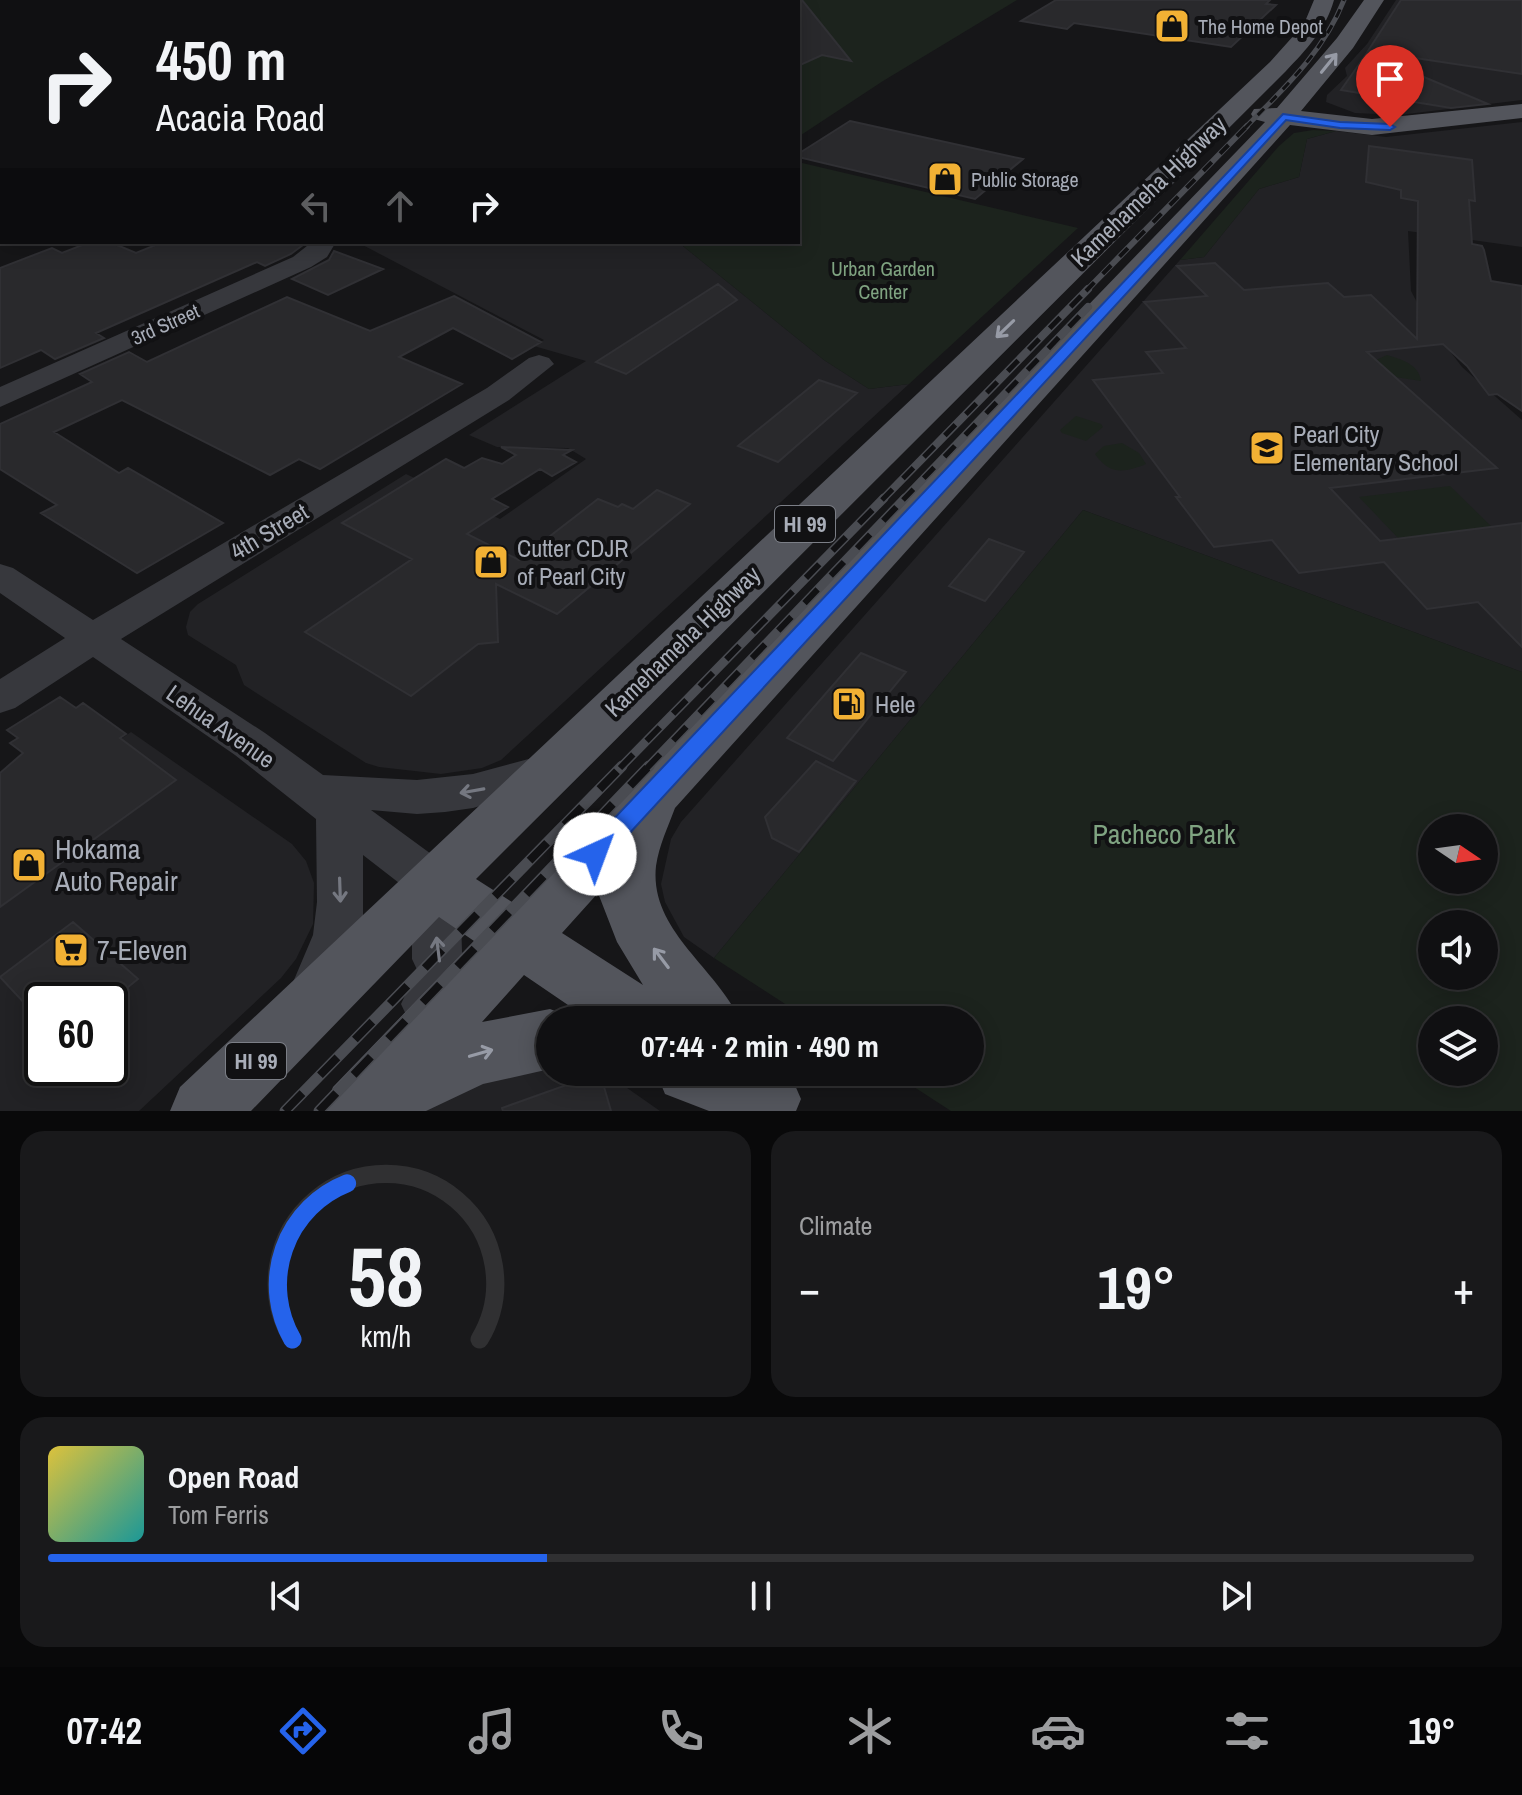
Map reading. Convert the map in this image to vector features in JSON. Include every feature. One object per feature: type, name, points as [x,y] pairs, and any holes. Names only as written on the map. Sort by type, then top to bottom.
[{"type":"main road","name":"Kamehameha Highway","points":[[204,1111],[547,771],[1233,109],[1304,36],[1320,14],[1324,0]]},
{"type":"main road","name":"Kamehameha Highway","points":[[359,1111],[1283,117],[1345,43],[1374,0]]},
{"type":"main road","points":[[1303,95],[1340,116],[1421,124]]},
{"type":"main road","points":[[1233,109],[1372,127],[1522,111]]},
{"type":"main road","points":[[660,784],[638,827],[630,852],[626,890],[631,908],[653,946],[698,1006]]},
{"type":"main road","points":[[436,884],[621,1006]]},
{"type":"main road","points":[[359,1111],[448,1063],[514,1043],[536,1041]]},
{"type":"street","name":"3rd Street","points":[[0,398],[302,262],[318,252],[323,244]]},
{"type":"street","name":"4th Street","points":[[0,698],[498,394],[539,364]]},
{"type":"street","name":"Lehua Avenue","points":[[0,576],[250,744],[436,884]]},
{"type":"street","points":[[308,1011],[338,935],[341,902],[326,802],[385,793],[417,797],[445,795],[473,791],[547,771]]},
{"type":"street","points":[[325,1111],[452,977],[437,959],[436,884]]},
{"type":"shaded area","points":[[1396,0],[1522,0],[1522,100],[1399,115],[1355,113],[1326,102],[1327,95],[1347,76],[1345,68],[1367,44]]},
{"type":"shaded area","points":[[1522,122],[1522,247],[1408,231],[1411,291],[1427,321],[1462,367],[1522,420],[1522,672],[1083,510],[714,958],[684,937],[665,902],[661,884],[671,839],[681,822],[1180,260],[1204,257],[1259,189],[1299,177],[1307,139],[1336,131],[1386,137]]},
{"type":"shaded area","name":"Cutter CDJR of Pearl City","points":[[361,244],[680,244],[824,360],[869,389],[909,384],[501,760],[482,768],[441,774],[366,763],[244,685],[236,665],[188,635],[186,627],[190,612],[198,604],[406,474],[500,519],[586,459],[568,448],[497,447],[469,435],[586,361],[534,346],[544,340]]},
{"type":"shaded area","points":[[131,732],[292,844],[306,861],[314,883],[313,924],[296,959],[281,978],[139,1111],[0,1111],[0,821]]},
{"type":"shaded area","points":[[536,1069],[536,1086],[624,1086],[660,1111],[425,1111],[468,1086]]},
{"type":"green space","points":[[800,0],[1017,0],[800,136]]},
{"type":"green space","points":[[1336,131],[1307,139],[1299,177],[1259,189],[1204,257],[1180,260],[1279,146],[1294,133]]},
{"type":"green space","name":"Urban Garden Center","points":[[800,162],[1078,228],[909,384],[869,389],[824,360],[680,244],[800,244]]},
{"type":"green space","points":[[1387,355],[1414,367],[1421,381],[1395,377],[1376,360]]},
{"type":"green space","points":[[1076,416],[1103,427],[1086,441],[1062,433],[1060,430]]},
{"type":"green space","points":[[1122,443],[1139,453],[1146,464],[1130,469],[1112,469],[1095,454],[1104,446]]},
{"type":"green space","points":[[1450,486],[1492,527],[1398,538],[1359,497]]},
{"type":"green space","name":"Pacheco Park","points":[[1083,510],[1522,672],[1522,1111],[951,1111],[913,1086],[984,1086],[984,1006],[788,1006],[714,958]]},
{"type":"building","points":[[800,0],[851,61],[822,55],[800,65]]},
{"type":"building","name":"The Home Depot","points":[[1056,0],[1270,0],[1266,4],[1276,5],[1231,47],[1074,23],[1067,29],[1021,21]]},
{"type":"building","points":[[1401,0],[1522,0],[1522,74],[1368,51]]},
{"type":"building","points":[[1367,53],[1488,104],[1451,108],[1341,90]]},
{"type":"building","name":"Public Storage","points":[[850,121],[1023,159],[975,199],[800,157],[800,153]]},
{"type":"building","points":[[1369,146],[1472,160],[1475,201],[1469,200],[1472,244],[1482,246],[1491,281],[1522,286],[1522,411],[1497,394],[1489,395],[1467,366],[1443,344],[1367,352],[1497,468],[1330,488],[1380,541],[1522,523],[1522,647],[1478,602],[1427,609],[1384,562],[1299,573],[1272,540],[1214,547],[1093,380],[1163,373],[1146,352],[1186,348],[1144,302],[1207,296],[1177,266],[1215,263],[1244,290],[1328,283],[1344,297],[1371,295],[1417,339],[1418,201],[1401,198],[1401,190],[1366,182]]},
{"type":"building","points":[[85,244],[115,244],[136,253],[158,244],[304,244],[265,266],[257,262],[96,333],[104,338],[55,359],[41,350],[0,368],[0,268],[52,248],[62,253]]},
{"type":"building","points":[[334,251],[383,269],[328,295],[292,279],[329,260]]},
{"type":"building","points":[[718,284],[737,300],[626,374],[596,362]]},
{"type":"building","points":[[454,296],[541,342],[512,359],[453,328],[399,357],[462,384],[320,469],[299,459],[270,475],[122,400],[54,432],[119,473],[128,468],[223,523],[137,573],[41,513],[57,505],[0,469],[0,424],[92,382],[80,374],[129,352],[147,362],[287,297],[370,331]]},
{"type":"building","points":[[819,380],[857,393],[778,462],[738,446]]},
{"type":"building","points":[[501,447],[572,450],[563,455],[576,462],[552,476],[540,469],[492,499],[508,507],[467,534],[519,560],[598,499],[633,509],[657,490],[690,504],[557,614],[496,584],[498,642],[478,644],[411,696],[305,632],[412,559],[342,523],[446,459],[464,468],[482,458],[502,464],[516,455]]},
{"type":"building","points":[[989,539],[1024,552],[985,601],[949,586]]},
{"type":"building","name":"Hele","points":[[861,653],[906,672],[833,761],[787,738]]},
{"type":"building","name":"Hokama Auto Repair","points":[[60,697],[76,708],[83,703],[126,734],[120,738],[176,780],[0,907],[0,773],[23,753],[10,743],[18,738],[7,730]]},
{"type":"building","points":[[816,761],[856,781],[799,852],[772,838],[765,817]]},
{"type":"building","name":"7-Eleven","points":[[73,922],[138,979],[128,987],[128,982],[24,982],[24,1003],[0,977]]},
{"type":"building","points":[[564,1086],[604,1086],[611,1111],[503,1111],[502,1108]]},
{"type":"railway","points":[[1245,128],[1314,53],[1344,0]]},
{"type":"railway","points":[[1086,291],[1247,126]]},
{"type":"railway","points":[[882,500],[1088,289]]},
{"type":"railway","points":[[903,500],[1088,307]]},
{"type":"railway","points":[[620,768],[884,498]]},
{"type":"railway","points":[[647,768],[905,498]]},
{"type":"railway","points":[[285,1111],[622,766]]},
{"type":"railway","points":[[319,1111],[649,766]]},
{"type":"place","name":"The Home Depot","points":[[1172,26]]},
{"type":"place","name":"Public Storage","points":[[945,179]]},
{"type":"place","name":"Pearl City Elementary School","points":[[1267,448]]},
{"type":"place","name":"Cutter CDJR of Pearl City","points":[[491,562]]},
{"type":"place","name":"Hele","points":[[849,704]]},
{"type":"place","name":"Hokama Auto Repair","points":[[29,865]]},
{"type":"place","name":"7-Eleven","points":[[71,950]]},
{"type":"route","points":[[595,854],[1283,117],[1340,125],[1390,127]]}]
